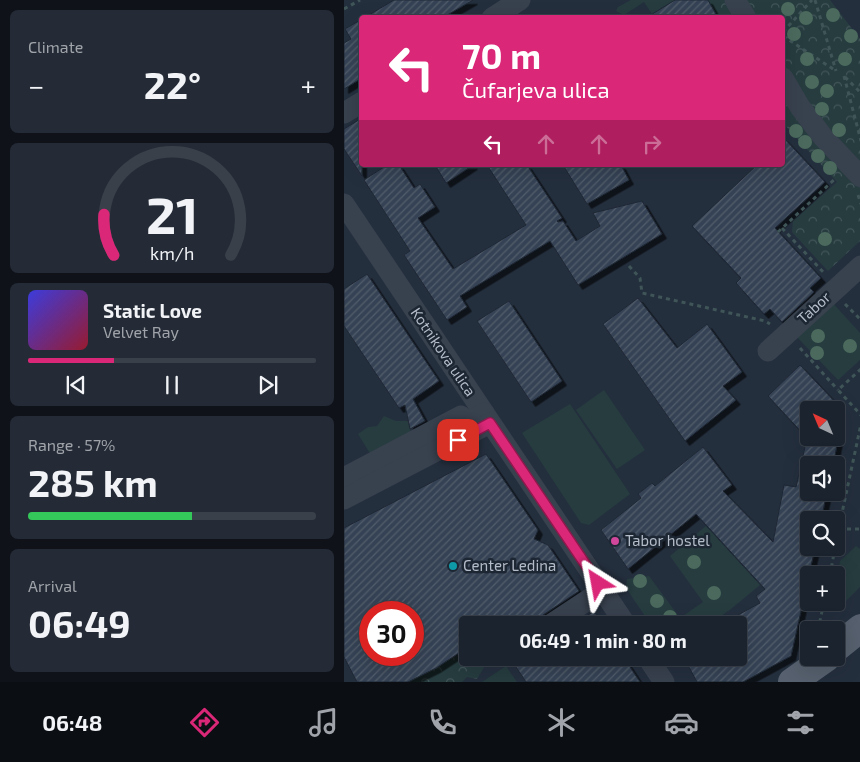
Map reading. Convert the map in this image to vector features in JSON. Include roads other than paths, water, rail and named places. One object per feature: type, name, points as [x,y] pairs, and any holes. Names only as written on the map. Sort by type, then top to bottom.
[{"type":"main road","points":[[845,643],[860,628]]},
{"type":"main road","points":[[792,682],[819,666]]},
{"type":"street","points":[[494,10],[520,0]]},
{"type":"street","points":[[735,0],[744,15]]},
{"type":"street","points":[[785,81],[800,107],[822,137],[855,171]]},
{"type":"street","points":[[344,113],[359,104]]},
{"type":"street","name":"Kotnikova ulica","points":[[344,204],[620,616]]},
{"type":"street","name":"Tabor","points":[[768,351],[860,266]]},
{"type":"street","points":[[344,478],[462,416],[467,424],[487,418]]},
{"type":"street","points":[[344,499],[487,418]]},
{"type":"street","points":[[563,616],[602,590]]},
{"type":"street","points":[[653,666],[664,682]]},
{"type":"place","name":"Tabor hostel","points":[[615,541]]},
{"type":"place","name":"Center Ledina","points":[[453,566]]}]
